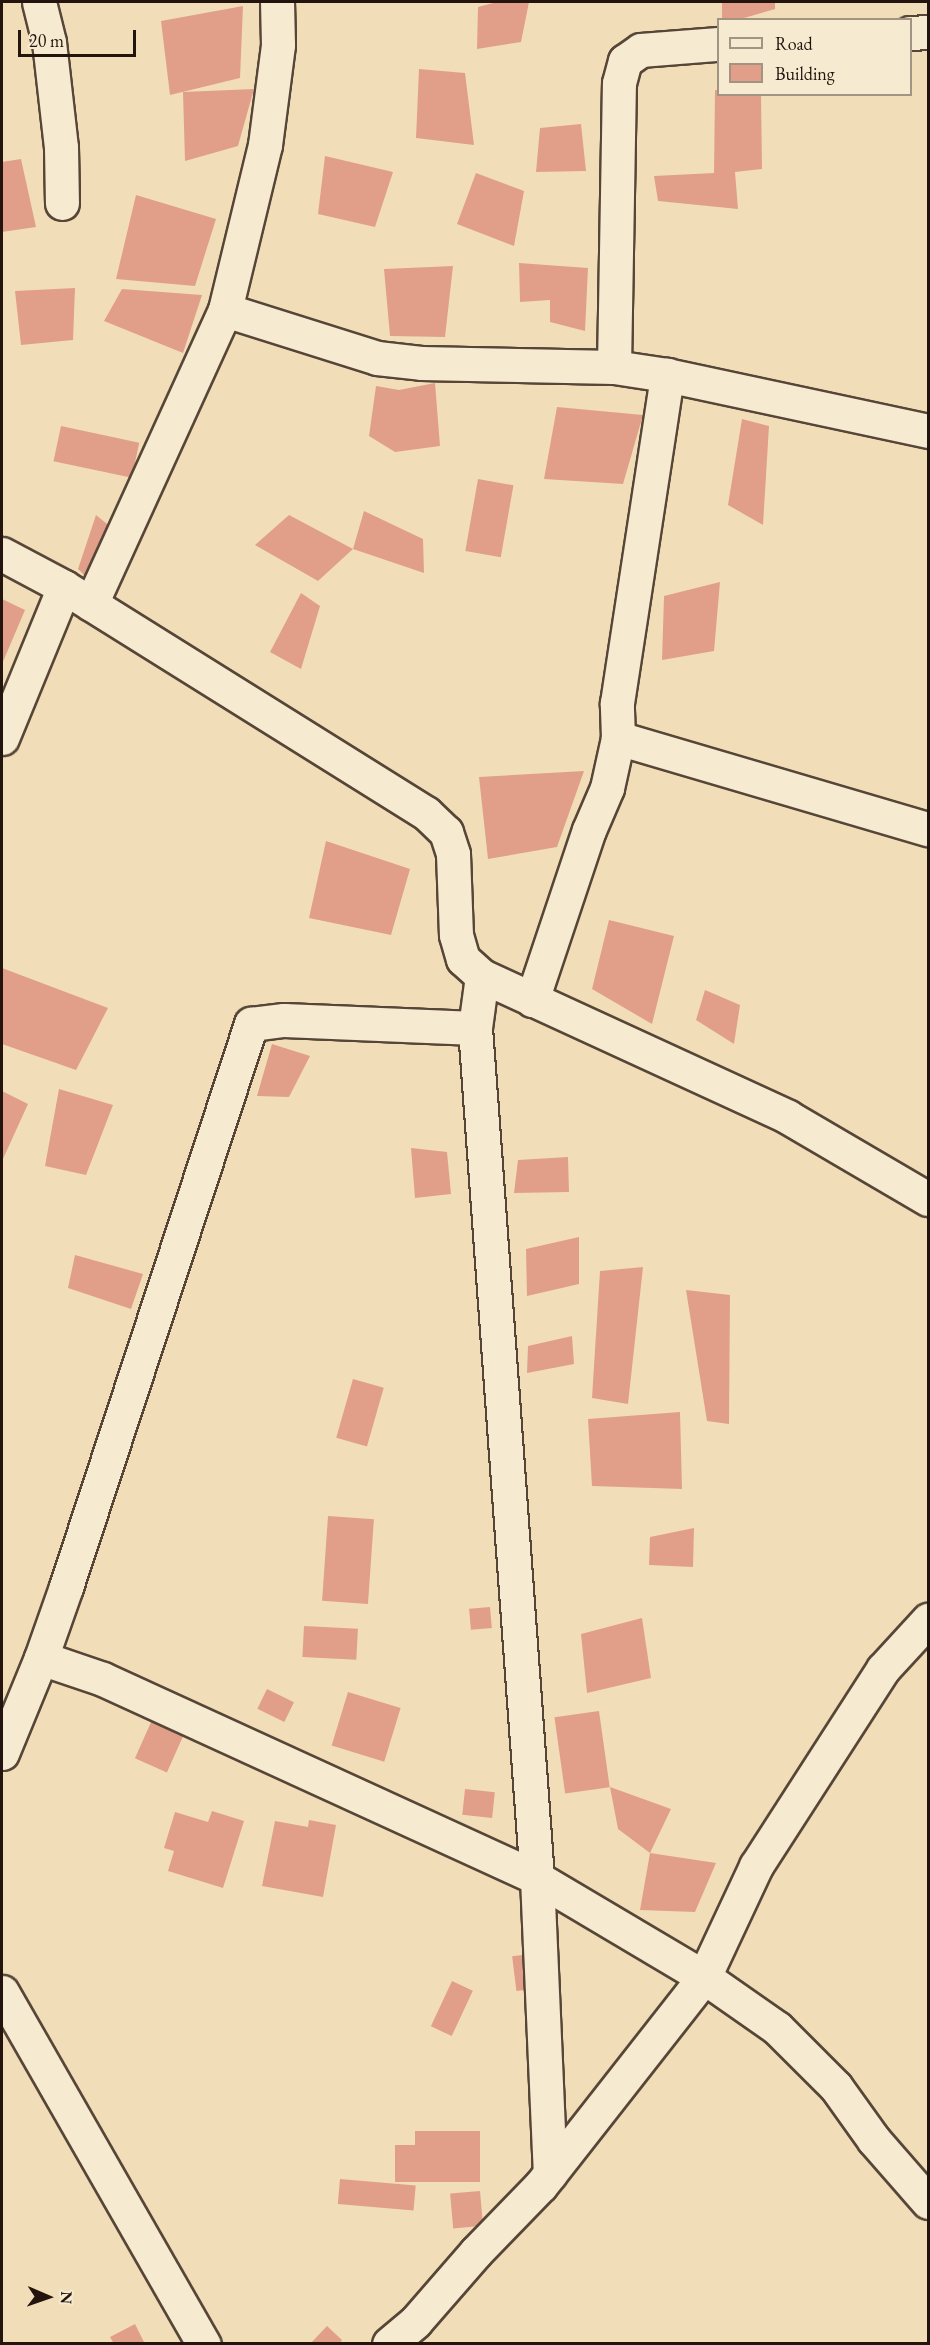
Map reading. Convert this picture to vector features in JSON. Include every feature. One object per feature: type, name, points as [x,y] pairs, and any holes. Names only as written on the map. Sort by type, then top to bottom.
[{"type":"street","points":[[39,2],[49,42],[61,147],[63,203]]},
{"type":"street","points":[[2,738],[225,310],[265,146],[278,45],[277,2]]},
{"type":"street","points":[[912,33],[928,32]]},
{"type":"street","points":[[614,367],[619,83],[626,61],[641,50],[717,44]]},
{"type":"street","points":[[225,310],[377,358],[421,363],[614,367],[667,375],[928,431]]},
{"type":"street","points":[[532,1000],[590,830],[607,788],[618,738],[617,703],[667,375]]},
{"type":"street","points":[[2,554],[78,595],[426,813],[446,832],[453,854],[456,934],[463,959],[482,976],[788,1117],[928,1198]]},
{"type":"street","points":[[618,738],[928,829]]},
{"type":"street","points":[[482,976],[475,1028],[537,1878],[550,2174]]},
{"type":"street","points":[[2,1753],[41,1658],[251,1024],[284,1020],[475,1028]]},
{"type":"street","points":[[389,2343],[416,2321],[550,2174],[704,1977],[756,1866],[883,1669],[928,1620]]},
{"type":"street","points":[[41,1658],[103,1679],[537,1878],[704,1977],[777,2028],[828,2079],[874,2140],[928,2202]]},
{"type":"street","points":[[2,1992],[204,2343]]},
{"type":"building","points":[[497,2],[529,2],[521,42],[477,49],[478,7]]},
{"type":"building","points":[[722,2],[775,2],[775,9],[744,18],[722,18]]},
{"type":"building","points":[[243,6],[240,78],[170,95],[161,21]]},
{"type":"building","points":[[419,69],[465,73],[474,145],[416,138]]},
{"type":"building","points":[[254,89],[238,146],[185,161],[183,92]]},
{"type":"building","points":[[715,90],[717,90],[717,96],[761,96],[762,169],[735,172],[738,209],[658,201],[654,176],[714,173]]},
{"type":"building","points":[[581,124],[586,171],[536,172],[540,128]]},
{"type":"building","points":[[325,156],[393,172],[375,227],[318,214]]},
{"type":"building","points":[[21,159],[36,227],[2,232],[2,162]]},
{"type":"building","points":[[476,173],[524,191],[514,246],[457,224]]},
{"type":"building","points":[[136,195],[216,219],[195,286],[116,279]]},
{"type":"building","points":[[519,263],[588,268],[585,331],[550,322],[550,300],[520,302]]},
{"type":"building","points":[[453,266],[445,337],[390,336],[384,269]]},
{"type":"building","points":[[75,288],[73,340],[21,345],[15,291]]},
{"type":"building","points":[[122,289],[202,295],[183,353],[104,321]]},
{"type":"building","points":[[435,383],[440,446],[395,452],[369,436],[376,386],[399,390]]},
{"type":"building","points":[[557,407],[643,415],[623,484],[544,479]]},
{"type":"building","points":[[742,419],[769,426],[763,525],[728,505]]},
{"type":"building","points":[[61,426],[139,443],[132,478],[54,461]]},
{"type":"building","points":[[478,479],[513,485],[501,557],[465,551]]},
{"type":"building","points":[[364,511],[423,539],[424,573],[353,549]]},
{"type":"building","points":[[96,515],[112,528],[90,581],[78,569]]},
{"type":"building","points":[[289,515],[353,549],[318,581],[255,545]]},
{"type":"building","points":[[720,582],[714,651],[662,660],[664,596]]},
{"type":"building","points":[[301,593],[320,606],[301,669],[270,652]]},
{"type":"building","points":[[2,599],[25,610],[2,664]]},
{"type":"building","points":[[584,771],[557,847],[488,859],[479,777]]},
{"type":"building","points":[[326,841],[410,869],[391,935],[309,918]]},
{"type":"building","points":[[609,920],[674,936],[652,1024],[592,989]]},
{"type":"building","points":[[2,968],[108,1008],[76,1070],[2,1044]]},
{"type":"building","points":[[705,990],[740,1005],[734,1044],[696,1020]]},
{"type":"building","points":[[272,1044],[310,1056],[289,1097],[257,1096]]},
{"type":"building","points":[[59,1089],[113,1105],[86,1175],[45,1166]]},
{"type":"building","points":[[2,1091],[28,1104],[2,1161]]},
{"type":"building","points":[[411,1148],[447,1152],[451,1194],[415,1198]]},
{"type":"building","points":[[568,1157],[569,1192],[514,1193],[518,1160]]},
{"type":"building","points":[[579,1237],[579,1284],[527,1296],[526,1249]]},
{"type":"building","points":[[75,1255],[143,1274],[131,1309],[68,1288]]},
{"type":"building","points":[[643,1267],[628,1404],[592,1398],[600,1271]]},
{"type":"building","points":[[686,1290],[730,1295],[729,1424],[707,1421]]},
{"type":"building","points":[[572,1336],[574,1364],[527,1373],[528,1346]]},
{"type":"building","points":[[353,1379],[384,1388],[367,1446],[336,1438]]},
{"type":"building","points":[[680,1412],[682,1489],[592,1486],[588,1419]]},
{"type":"building","points":[[328,1516],[374,1519],[368,1604],[322,1601]]},
{"type":"building","points":[[694,1528],[693,1567],[649,1565],[650,1537]]},
{"type":"building","points":[[490,1607],[492,1628],[471,1630],[469,1609]]},
{"type":"building","points":[[642,1618],[651,1678],[587,1693],[581,1634]]},
{"type":"building","points":[[304,1626],[358,1629],[356,1660],[302,1657]]},
{"type":"building","points":[[267,1689],[294,1702],[284,1722],[257,1709]]},
{"type":"building","points":[[348,1692],[401,1708],[384,1762],[332,1746]]},
{"type":"building","points":[[599,1711],[610,1787],[565,1794],[554,1717]]},
{"type":"building","points":[[152,1720],[184,1734],[167,1773],[135,1758]]},
{"type":"building","points":[[610,1787],[671,1809],[650,1853],[618,1829]]},
{"type":"building","points":[[465,1789],[495,1792],[492,1818],[462,1815]]},
{"type":"building","points":[[212,1811],[244,1821],[223,1888],[168,1871],[174,1851],[164,1848],[175,1812],[208,1822]]},
{"type":"building","points":[[309,1820],[336,1825],[323,1897],[262,1886],[275,1821],[308,1827]]},
{"type":"building","points":[[650,1853],[716,1863],[695,1912],[640,1910]]},
{"type":"building","points":[[531,1954],[535,1989],[516,1991],[512,1956]]},
{"type":"building","points":[[452,1981],[473,1991],[452,2036],[431,2026]]},
{"type":"building","points":[[415,2131],[480,2131],[480,2182],[395,2182],[395,2145],[415,2145]]},
{"type":"building","points":[[340,2179],[416,2186],[414,2211],[338,2204]]},
{"type":"building","points":[[480,2191],[483,2226],[453,2228],[450,2194]]},
{"type":"building","points":[[135,2324],[145,2344],[114,2344],[110,2337]]},
{"type":"building","points":[[327,2326],[342,2340],[339,2344],[310,2344]]}]
